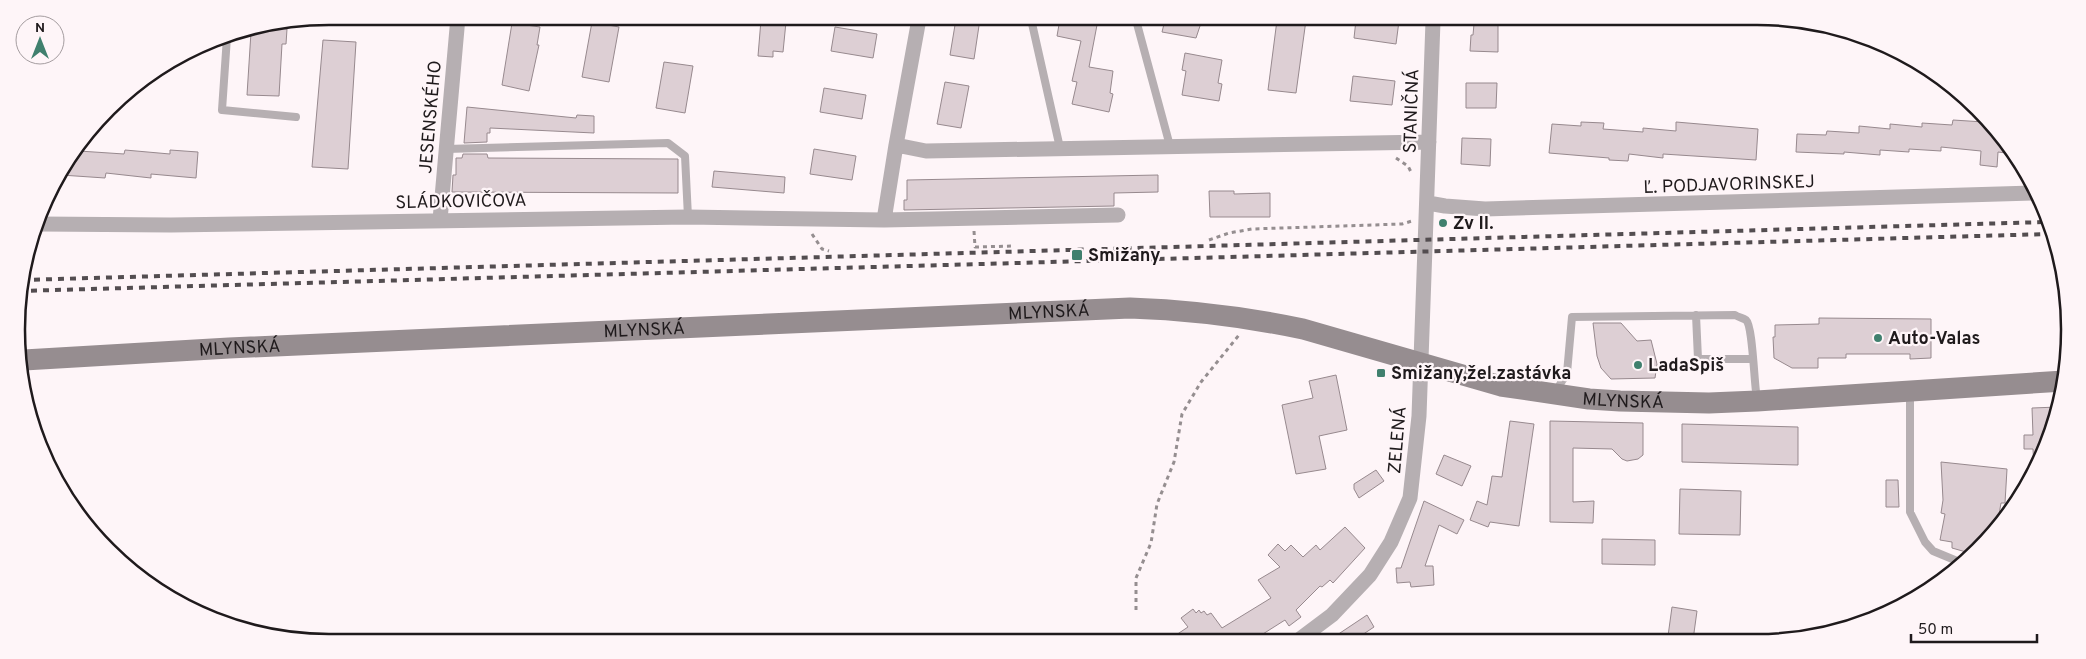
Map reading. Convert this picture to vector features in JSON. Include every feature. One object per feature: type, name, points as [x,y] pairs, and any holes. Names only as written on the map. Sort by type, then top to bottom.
[{"type":"street","name":"JESENSKÉHO","points":[[440,220],[457,25]]},
{"type":"street","points":[[884,220],[918,25]]},
{"type":"street","name":"STANIČNÁ","points":[[1427,210],[1433,25]]},
{"type":"street","points":[[896,145],[926,151],[1429,142]]},
{"type":"street","name":"Ľ. PODJAVORINSKEJ","points":[[1427,210],[1445,206],[1494,208],[2029,193]]},
{"type":"street","name":"ZELENÁ","points":[[1307,634],[1332,615],[1358,589],[1380,561],[1400,523],[1410,498],[1418,416],[1427,210]]},
{"type":"street","name":"SLÁDKOVIČOVA","points":[[44,224],[171,225],[688,217],[884,220],[1118,215]]},
{"type":"street","name":"MLYNSKÁ","points":[[27,360],[239,347],[1100,308],[1178,310],[1243,318],[1303,329],[1501,386],[1620,402],[1757,401],[2056,382]]},
{"type":"lane","points":[[1032,25],[1060,148]]},
{"type":"lane","points":[[1137,25],[1170,146]]},
{"type":"lane","points":[[227,43],[222,110],[296,117]]},
{"type":"lane","points":[[446,149],[668,144],[685,156],[688,217]]},
{"type":"lane","points":[[1696,315],[1698,359],[1752,359]]},
{"type":"lane","points":[[1554,394],[1567,374],[1572,317],[1735,315],[1746,320],[1751,329],[1757,401]]},
{"type":"lane","points":[[1910,391],[1910,512],[1925,542],[1954,560]]},
{"type":"path","points":[[1370,142],[1408,166],[1412,173]]},
{"type":"path","points":[[1209,240],[1252,228],[1402,224],[1427,210]]},
{"type":"path","points":[[802,219],[822,249],[828,251]]},
{"type":"path","points":[[975,247],[1014,246]]},
{"type":"path","points":[[1136,610],[1136,578],[1151,543],[1157,504],[1174,462],[1182,414],[1201,382],[1239,335],[1243,318]]},
{"type":"building","points":[[512,25],[540,27],[537,45],[539,45],[529,91],[502,85]]},
{"type":"building","points":[[591,25],[619,27],[609,82],[582,77]]},
{"type":"building","points":[[761,25],[786,25],[783,52],[773,51],[773,57],[758,56]]},
{"type":"building","points":[[955,25],[979,25],[974,59],[950,55]]},
{"type":"building","points":[[1059,25],[1097,25],[1089,67],[1113,71],[1110,93],[1113,94],[1109,112],[1072,104],[1077,82],[1072,81],[1081,41],[1057,36]]},
{"type":"building","points":[[1164,25],[1200,25],[1196,38],[1162,32]]},
{"type":"building","points":[[1276,25],[1305,25],[1296,93],[1268,90]]},
{"type":"building","points":[[1355,25],[1398,25],[1396,44],[1354,38]]},
{"type":"building","points":[[1474,25],[1498,25],[1498,52],[1470,51],[1471,35],[1473,35]]},
{"type":"building","points":[[835,27],[877,34],[873,58],[831,51]]},
{"type":"building","points":[[287,29],[286,44],[282,44],[279,96],[247,95],[251,35]]},
{"type":"building","points":[[323,40],[356,42],[348,169],[312,167]]},
{"type":"building","points":[[1185,53],[1222,60],[1218,83],[1222,84],[1219,101],[1182,95],[1186,71],[1182,70]]},
{"type":"building","points":[[664,62],[693,66],[685,113],[656,108]]},
{"type":"building","points":[[1353,76],[1395,81],[1392,105],[1350,101]]},
{"type":"building","points":[[945,82],[969,86],[961,128],[937,124]]},
{"type":"building","points":[[1466,83],[1497,83],[1496,108],[1466,108]]},
{"type":"building","points":[[824,88],[866,95],[862,119],[820,112]]},
{"type":"building","points":[[467,107],[576,118],[577,115],[594,116],[594,133],[490,128],[490,133],[487,133],[487,142],[464,143]]},
{"type":"building","points":[[1953,120],[1979,122],[2005,153],[1998,152],[1997,167],[1980,165],[1981,151],[1941,147],[1941,151],[1909,149],[1909,152],[1880,150],[1880,155],[1844,152],[1844,154],[1796,152],[1797,134],[1826,135],[1827,131],[1859,133],[1859,126],[1890,129],[1890,124],[1922,127],[1922,123],[1952,125]]},
{"type":"building","points":[[1581,122],[1604,123],[1603,129],[1643,132],[1643,128],[1676,131],[1676,122],[1758,129],[1756,160],[1663,154],[1663,158],[1629,154],[1628,161],[1549,153],[1552,124],[1581,126]]},
{"type":"building","points":[[1462,138],[1491,139],[1490,166],[1461,164]]},
{"type":"building","points":[[814,149],[856,156],[852,180],[810,174]]},
{"type":"building","points":[[125,150],[170,154],[170,150],[198,152],[196,178],[151,174],[151,178],[106,173],[105,178],[67,175],[83,151],[124,154]]},
{"type":"building","points":[[463,154],[487,154],[488,158],[678,159],[678,193],[452,192],[453,175],[456,175],[456,158],[462,158]]},
{"type":"building","points":[[714,171],[785,177],[784,193],[712,187]]},
{"type":"building","points":[[1158,175],[1158,192],[1114,193],[1114,206],[904,210],[904,200],[907,200],[907,180]]},
{"type":"building","points":[[1209,191],[1234,191],[1234,194],[1270,193],[1270,217],[1210,217]]},
{"type":"building","points":[[1819,318],[1931,319],[1931,358],[1910,359],[1910,354],[1846,354],[1846,358],[1818,358],[1818,368],[1792,368],[1774,358],[1773,337],[1775,337],[1775,325],[1819,324]]},
{"type":"building","points":[[1593,323],[1621,323],[1637,341],[1651,340],[1657,364],[1655,378],[1611,379],[1601,368],[1597,356]]},
{"type":"building","points":[[1336,375],[1347,430],[1319,436],[1326,469],[1296,474],[1282,405],[1313,398],[1309,381]]},
{"type":"building","points":[[2051,407],[2033,456],[2033,449],[2024,449],[2024,435],[2033,435],[2032,408]]},
{"type":"building","points":[[1510,421],[1534,424],[1519,526],[1490,522],[1488,527],[1470,520],[1477,501],[1487,505],[1492,476],[1502,477]]},
{"type":"building","points":[[1550,421],[1643,423],[1643,455],[1638,459],[1627,461],[1622,459],[1612,449],[1573,448],[1573,502],[1594,501],[1593,523],[1550,522]]},
{"type":"building","points":[[1682,424],[1798,427],[1798,465],[1682,462]]},
{"type":"building","points":[[1444,455],[1471,466],[1462,486],[1436,474]]},
{"type":"building","points":[[1941,462],[2007,469],[2005,503],[2001,503],[1998,515],[1964,552],[1952,548],[1952,542],[1940,540],[1945,514],[1941,513],[1943,500]]},
{"type":"building","points":[[1376,470],[1384,481],[1359,498],[1354,489],[1354,484]]},
{"type":"building","points":[[1886,480],[1898,480],[1899,507],[1886,507]]},
{"type":"building","points":[[1680,489],[1741,491],[1740,535],[1679,534]]},
{"type":"building","points":[[1424,501],[1464,520],[1457,534],[1439,525],[1425,566],[1433,566],[1434,585],[1411,587],[1410,582],[1397,583],[1396,568],[1401,568]]},
{"type":"building","points":[[1345,527],[1365,548],[1333,583],[1330,580],[1322,587],[1320,586],[1296,610],[1301,617],[1289,626],[1285,620],[1263,634],[1178,634],[1188,627],[1181,618],[1193,609],[1196,613],[1199,610],[1201,613],[1204,611],[1207,615],[1211,613],[1222,628],[1271,598],[1258,580],[1280,567],[1268,555],[1278,544],[1285,551],[1291,545],[1303,557],[1316,545],[1320,550]]},
{"type":"building","points":[[1602,539],[1655,540],[1655,565],[1602,564]]},
{"type":"building","points":[[1672,607],[1697,611],[1694,634],[1668,634]]},
{"type":"building","points":[[1367,615],[1374,627],[1364,634],[1338,634]]},
{"type":"railway","points":[[30,280],[2041,222]]},
{"type":"railway","points":[[28,291],[2046,234]]},
{"type":"place","name":"Zv II.","points":[[1443,223]]},
{"type":"place","name":"Smižany","points":[[1077,255]]},
{"type":"place","name":"Auto-Valas","points":[[1878,338]]},
{"type":"place","name":"LadaSpiš","points":[[1638,365]]},
{"type":"place","name":"Smižany,žel.zastávka","points":[[1381,373]]}]
